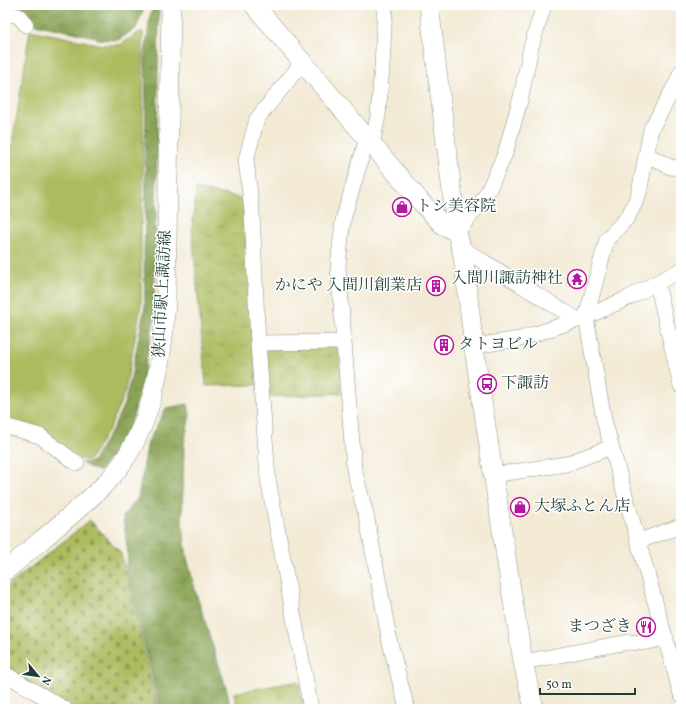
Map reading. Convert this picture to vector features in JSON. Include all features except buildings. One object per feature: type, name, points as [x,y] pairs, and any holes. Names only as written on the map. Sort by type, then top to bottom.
[{"type":"street","name":"狭山市駅上諏訪線","points":[[5,571],[95,494],[110,479],[123,463],[133,446],[151,402],[164,334],[166,299],[171,5]]},
{"type":"street","points":[[254,5],[433,216],[459,239],[582,319]]},
{"type":"street","points":[[385,5],[380,104],[378,116],[343,220],[338,266],[354,468],[367,519],[390,643],[406,709]]},
{"type":"street","points":[[430,5],[459,239],[493,475],[523,662],[534,709]]},
{"type":"street","points":[[459,239],[489,188],[505,154],[521,96],[531,47],[544,5]]},
{"type":"street","points":[[5,13],[19,16],[26,25]]},
{"type":"street","points":[[302,63],[257,119],[246,160],[252,212],[258,343],[268,479],[311,709]]},
{"type":"street","points":[[681,72],[651,129],[639,193],[627,218],[607,239],[582,319],[611,447],[639,540],[681,694]]},
{"type":"street","points":[[646,154],[670,168],[681,168]]},
{"type":"street","points":[[474,346],[520,339],[582,319],[681,270]]},
{"type":"street","points":[[657,283],[681,386]]},
{"type":"street","points":[[258,343],[344,342]]},
{"type":"street","points":[[5,426],[40,436],[77,463]]},
{"type":"street","points":[[493,475],[566,464],[611,447]]},
{"type":"street","points":[[639,540],[681,526]]},
{"type":"street","points":[[523,662],[628,642],[642,643],[666,638]]},
{"type":"street","points":[[5,674],[65,709]]},
{"type":"green space","points":[[5,5],[145,5],[136,28],[118,40],[97,39],[96,37],[34,24],[5,8]]},
{"type":"green space","points":[[154,5],[159,5],[154,320],[140,391],[133,417],[126,433],[113,454],[99,472],[95,468],[94,470],[81,463],[91,462],[94,459],[113,428],[124,404],[131,378],[145,306],[145,55],[150,16]]},
{"type":"green space","points":[[30,30],[102,45],[120,45],[140,32],[143,32],[141,306],[125,391],[110,427],[89,460],[81,460],[5,421],[5,191]]},
{"type":"green space","points":[[196,189],[246,199],[257,385],[206,386],[192,230]]},
{"type":"green space","points":[[334,346],[339,350],[341,393],[268,397],[264,353],[268,349]]},
{"type":"green space","points":[[188,404],[190,415],[184,444],[182,522],[187,558],[196,593],[228,694],[230,709],[160,709],[126,567],[128,554],[123,516],[138,498],[148,442],[166,408]]},
{"type":"green space","points":[[90,520],[121,553],[158,709],[68,709],[5,671],[5,588]]},
{"type":"green space","points":[[681,641],[681,667],[675,643]]},
{"type":"green space","points":[[298,681],[304,709],[237,709],[234,693]]},
{"type":"place","name":"トシ美容院","points":[[402,207]]},
{"type":"place","name":"入間川諏訪神社","points":[[577,279]]},
{"type":"place","name":"かにや 入間川創業店","points":[[436,286]]},
{"type":"place","name":"タトヨビル","points":[[444,345]]},
{"type":"place","name":"下諏訪","points":[[487,384]]},
{"type":"place","name":"大塚ふとん店","points":[[520,507]]},
{"type":"place","name":"まつざき","points":[[646,627]]}]
